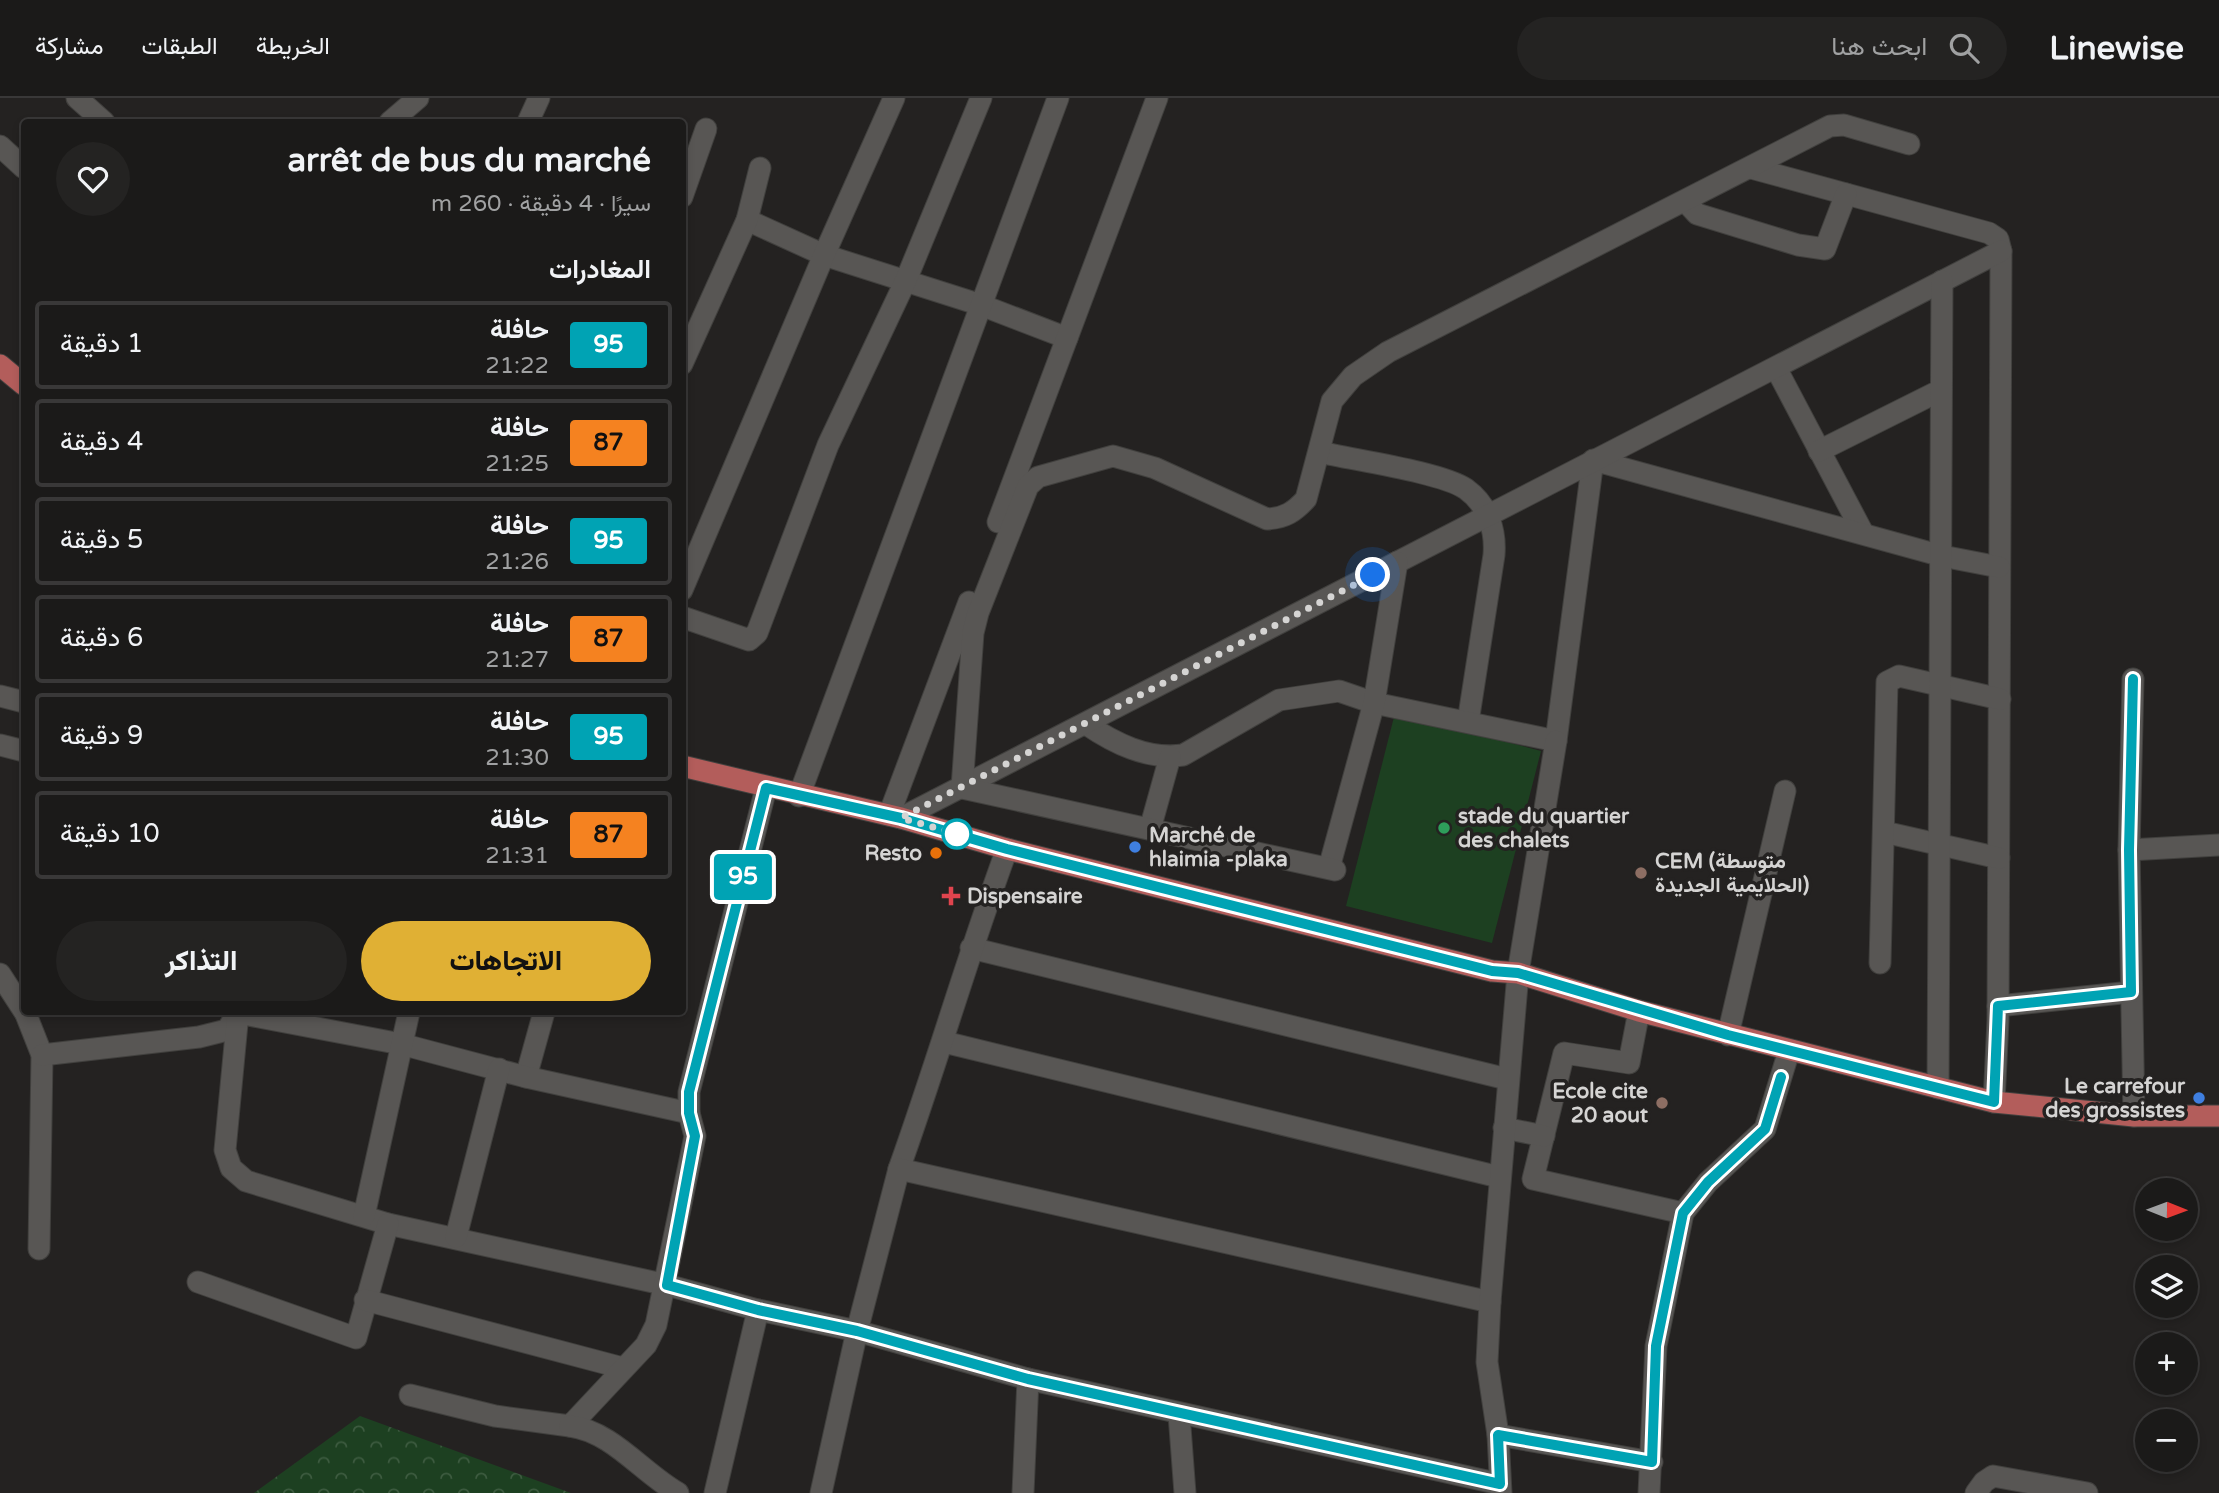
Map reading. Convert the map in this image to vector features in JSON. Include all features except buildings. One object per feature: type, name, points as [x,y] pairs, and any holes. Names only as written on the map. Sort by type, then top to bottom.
[{"type":"main road","points":[[0,365],[21,382]]},
{"type":"main road","points":[[686,767],[895,817],[1007,849],[1492,971],[1518,973],[1639,1011],[1994,1102],[2134,1116],[2219,1116]]},
{"type":"street","points":[[77,98],[101,119]]},
{"type":"street","points":[[394,119],[418,98]]},
{"type":"street","points":[[529,119],[539,98]]},
{"type":"street","points":[[688,566],[894,98]]},
{"type":"street","points":[[686,618],[749,640],[757,633],[828,445],[906,280],[981,98]]},
{"type":"street","points":[[799,796],[1058,98]]},
{"type":"street","points":[[895,817],[1155,98]]},
{"type":"street","points":[[962,788],[973,633],[978,612],[1028,486],[1038,477],[1113,456],[1155,468],[1266,519],[1280,518],[1294,511],[1306,499],[1332,401],[1353,376],[1379,358],[1489,299],[1830,126],[1844,125],[1909,144]]},
{"type":"street","points":[[686,186],[706,129]]},
{"type":"street","points":[[0,146],[21,165]]},
{"type":"street","points":[[1751,167],[1989,233],[1998,239],[2001,251],[2000,699],[1998,1006],[1994,1102]]},
{"type":"street","points":[[686,355],[747,219],[760,168]]},
{"type":"street","points":[[1685,201],[1697,214],[1798,245],[1825,249],[1846,194]]},
{"type":"street","points":[[747,219],[824,255],[981,305],[1067,338]]},
{"type":"street","points":[[895,817],[962,788],[2001,251]]},
{"type":"street","points":[[1938,1088],[1942,281]]},
{"type":"street","points":[[1776,368],[1863,533]]},
{"type":"street","points":[[1819,451],[1941,390]]},
{"type":"street","points":[[1320,452],[1443,480],[1466,490],[1488,514],[1495,537],[1494,555],[1468,722]]},
{"type":"street","points":[[1593,460],[1942,556],[1999,567]]},
{"type":"street","points":[[238,1015],[225,1150],[231,1167],[246,1181],[388,1224],[667,1285],[758,1310],[857,1331],[1028,1379],[1500,1488],[1498,1435],[1487,1362],[1507,1079],[1518,973],[1556,741],[1593,460]]},
{"type":"street","points":[[962,788],[1332,869],[1374,703],[1397,562]]},
{"type":"street","points":[[1880,964],[1887,682],[1899,676],[2000,699]]},
{"type":"street","points":[[2133,679],[2129,850],[2134,1116]]},
{"type":"street","points":[[1086,724],[1130,749],[1170,757],[1183,755],[1279,700],[1339,691],[1374,703],[1556,741]]},
{"type":"street","points":[[0,696],[21,701]]},
{"type":"street","points":[[0,745],[21,750]]},
{"type":"street","points":[[1150,830],[1170,757]]},
{"type":"street","points":[[570,1426],[651,1335],[667,1285],[695,1136],[689,1113],[689,1092],[766,788]]},
{"type":"street","points":[[1728,1035],[1785,791]]},
{"type":"street","points":[[1884,832],[1999,858]]},
{"type":"street","points":[[2129,850],[2219,845]]},
{"type":"street","points":[[821,1493],[857,1331],[900,1169],[944,1042],[971,948],[1007,849]]},
{"type":"street","points":[[971,948],[1507,1079]]},
{"type":"street","points":[[0,974],[21,1005]]},
{"type":"street","points":[[1998,1006],[2131,992]]},
{"type":"street","points":[[1639,1011],[1629,1063],[1564,1053],[1533,1180],[1683,1213]]},
{"type":"street","points":[[27,1015],[42,1055],[39,1249]]},
{"type":"street","points":[[42,1055],[199,1037],[227,1030],[236,1015]]},
{"type":"street","points":[[253,1015],[401,1044],[526,1077],[689,1113]]},
{"type":"street","points":[[364,1216],[408,1015]]},
{"type":"street","points":[[526,1077],[543,1015]]},
{"type":"street","points":[[944,1042],[1499,1177]]},
{"type":"street","points":[[1648,1493],[1652,1462],[1656,1346],[1683,1213],[1708,1182],[1765,1129],[1789,1051]]},
{"type":"street","points":[[456,1237],[499,1069]]},
{"type":"street","points":[[1504,1128],[1544,1136]]},
{"type":"street","points":[[900,1169],[1490,1302]]},
{"type":"street","points":[[198,1282],[356,1338],[388,1224]]},
{"type":"street","points":[[365,1300],[623,1368]]},
{"type":"street","points":[[715,1493],[758,1310]]},
{"type":"street","points":[[1023,1493],[1028,1379]]},
{"type":"street","points":[[410,1395],[495,1416],[570,1426],[599,1433],[656,1481],[678,1493]]},
{"type":"street","points":[[1179,1414],[1185,1493]]},
{"type":"street","points":[[1498,1435],[1652,1462]]},
{"type":"street","points":[[1976,1493],[1984,1482],[1993,1476],[2087,1493]]},
{"type":"green space","name":"stade du quartier des chalets","points":[[1395,713],[1541,751],[1492,943],[1346,906]]},
{"type":"green space","points":[[360,1416],[571,1493],[254,1493]]},
{"type":"bus line","name":"95","points":[[1781,1077],[1765,1129],[1708,1182],[1683,1213],[1670,1264],[1656,1346],[1652,1462],[1498,1435],[1500,1484],[1028,1379],[857,1331],[758,1310],[667,1285],[695,1136],[689,1113],[689,1092],[766,788],[901,818],[1007,849],[1492,971],[1518,973],[1639,1011],[1994,1102],[1998,1006],[2131,992],[2129,850],[2133,679]]},
{"type":"place","name":"stade du quartier des chalets","points":[[1444,828]]},
{"type":"place","name":"Marché de hlaimia -plaka","points":[[1135,847]]},
{"type":"place","name":"Resto","points":[[936,853]]},
{"type":"place","name":"CEM (متوسطة الحلايمية الجديدة)","points":[[1641,873]]},
{"type":"place","name":"Dispensaire","points":[[951,896]]},
{"type":"place","name":"Le carrefour des grossistes","points":[[2199,1098]]},
{"type":"place","name":"Ecole cite 20 aout","points":[[1662,1103]]},
{"type":"route","points":[[957,834],[901,818],[914,814],[1373,575]]}]
